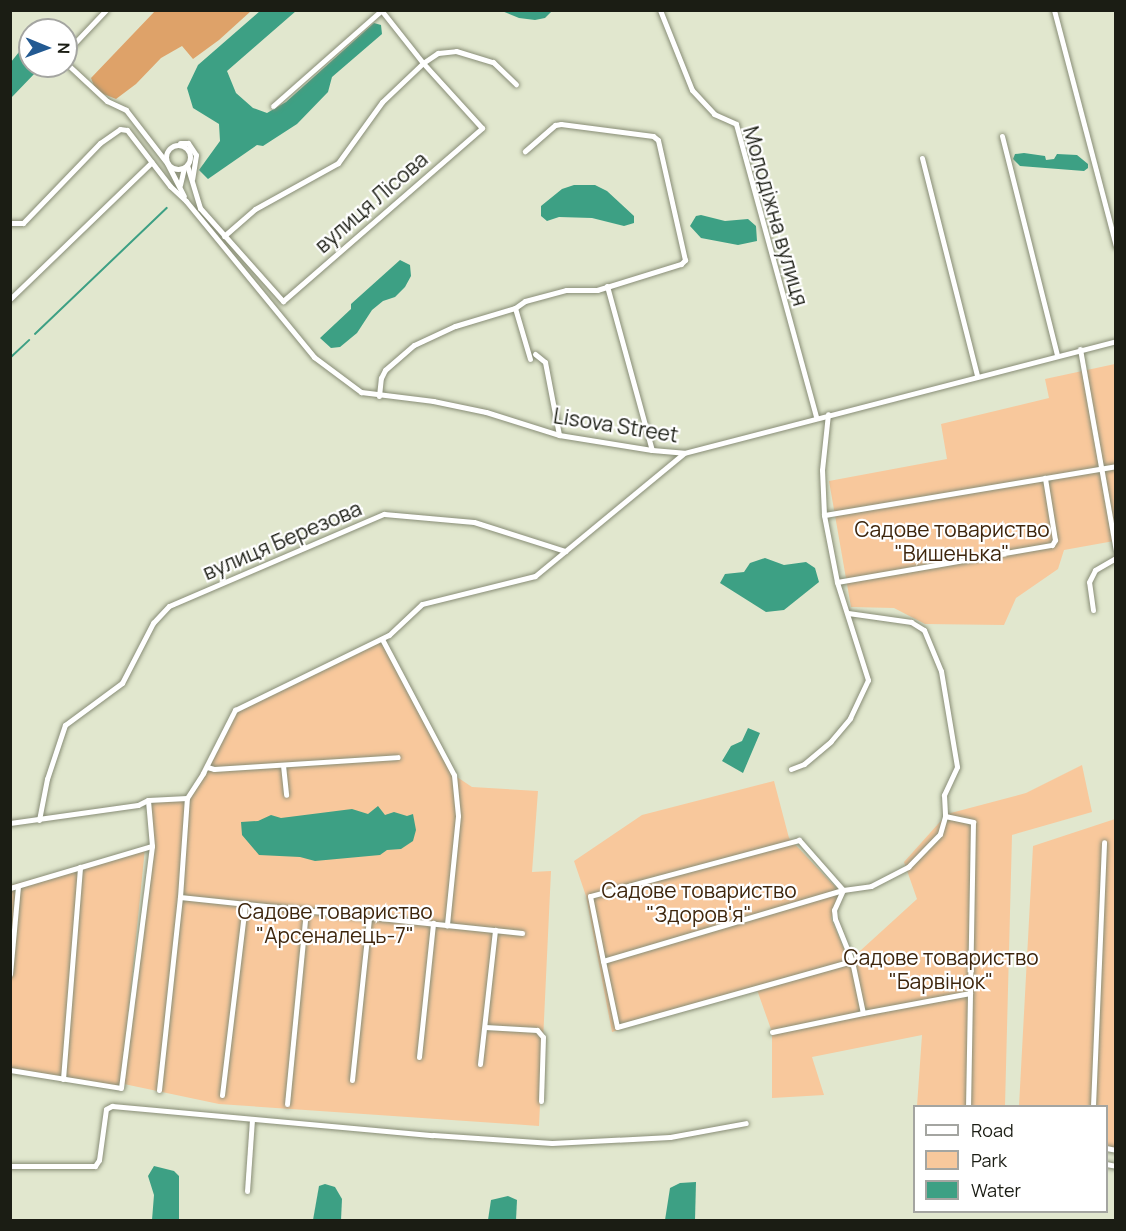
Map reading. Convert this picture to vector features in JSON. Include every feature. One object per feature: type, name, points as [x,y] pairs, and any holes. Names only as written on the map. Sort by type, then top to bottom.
[{"type":"street","points":[[78,40],[106,10]]},
{"type":"street","name":"Молодіжна вулиця","points":[[660,10],[692,90],[714,114],[736,124],[816,417]]},
{"type":"street","points":[[1054,10],[1116,246]]},
{"type":"street","points":[[273,106],[382,11],[423,63]]},
{"type":"street","points":[[185,166],[200,208],[224,236],[255,209],[339,163],[382,102],[423,63],[438,53],[456,51],[494,62],[516,84]]},
{"type":"street","name":"вулиця Лісова","points":[[224,236],[282,301],[482,128],[423,63]]},
{"type":"street","points":[[78,73],[107,101],[126,110],[172,168],[185,166]]},
{"type":"street","points":[[379,396],[381,378],[386,370],[414,345],[455,326],[515,308],[525,301],[566,290],[597,290],[681,264],[685,260],[686,251],[658,141],[653,136],[561,124],[555,125],[525,151]]},
{"type":"street","points":[[10,223],[22,223],[100,144],[120,129],[127,130],[186,201]]},
{"type":"street","points":[[1002,136],[1057,355]]},
{"type":"street","points":[[186,201],[167,163],[167,151],[176,145],[188,143],[193,147],[196,165],[192,181]]},
{"type":"street","points":[[176,145],[187,149],[190,157],[179,187]]},
{"type":"street","points":[[922,158],[977,375]]},
{"type":"street","points":[[10,299],[152,162]]},
{"type":"street","name":"Lisova Street","points":[[186,201],[314,357],[361,392],[433,401],[486,412],[559,435],[652,450],[684,453],[977,375],[1116,341]]},
{"type":"street","points":[[607,286],[652,450]]},
{"type":"street","points":[[515,308],[530,359]]},
{"type":"street","points":[[1080,349],[1116,551]]},
{"type":"street","points":[[535,354],[545,362],[559,435]]},
{"type":"street","points":[[791,769],[804,764],[831,741],[850,718],[866,688],[866,670],[837,582],[824,515],[822,470],[828,414]]},
{"type":"street","points":[[159,1090],[180,897],[187,798],[207,767],[235,710],[382,639],[422,604],[535,576],[684,453]]},
{"type":"street","points":[[824,515],[1116,466]]},
{"type":"street","points":[[837,582],[1052,545],[1054,540],[1045,478]]},
{"type":"street","name":"вулиця Березова","points":[[39,820],[47,779],[65,724],[122,682],[153,623],[170,606],[384,514],[474,522],[565,551]]},
{"type":"street","points":[[1092,610],[1089,582],[1095,570],[1116,558]]},
{"type":"street","points":[[603,961],[843,891],[871,886],[908,867],[940,834],[945,816],[944,795],[957,768],[941,671],[924,630],[899,618],[848,613]]},
{"type":"street","points":[[382,639],[454,775],[458,816],[447,925]]},
{"type":"street","points":[[207,767],[214,769],[398,757]]},
{"type":"street","points":[[283,765],[286,795]]},
{"type":"street","points":[[10,823],[138,805],[148,800],[187,798]]},
{"type":"street","points":[[10,1070],[121,1088],[153,846],[148,800]]},
{"type":"street","points":[[945,816],[973,822],[968,1105]]},
{"type":"street","points":[[843,891],[798,840],[590,896],[617,1027],[852,961]]},
{"type":"street","points":[[1094,1105],[1104,842]]},
{"type":"street","points":[[10,888],[153,846]]},
{"type":"street","points":[[63,1079],[80,867]]},
{"type":"street","points":[[10,974],[18,886]]},
{"type":"street","points":[[843,891],[834,910],[834,919],[852,961],[863,1013]]},
{"type":"street","points":[[180,897],[522,933]]},
{"type":"street","points":[[222,1095],[245,904]]},
{"type":"street","points":[[287,1104],[306,910]]},
{"type":"street","points":[[352,1080],[369,917]]},
{"type":"street","points":[[419,1057],[433,923]]},
{"type":"street","points":[[480,1064],[495,930]]},
{"type":"street","points":[[772,1032],[969,993]]},
{"type":"street","points":[[485,1027],[537,1030],[543,1037],[540,1101]]},
{"type":"street","points":[[10,1167],[95,1166],[99,1160],[106,1109],[112,1106],[552,1143],[670,1137],[746,1123]]},
{"type":"street","points":[[247,1191],[252,1119]]},
{"type":"green space","name":"Садове товариство \"Вишенька\"","points":[[1115,364],[1115,551],[1114,541],[1064,550],[1058,569],[1016,598],[1004,625],[925,624],[894,608],[851,607],[829,481],[947,459],[941,424],[1049,398],[1045,379]]},
{"type":"green space","name":"Садове товариство \"Арсеналець-7\"","points":[[382,639],[454,775],[472,787],[538,791],[532,872],[551,871],[539,1126],[219,1104],[124,1084],[152,846],[148,800],[187,798],[235,710]]},
{"type":"green space","points":[[1082,765],[1092,812],[1012,835],[1005,1105],[917,1105],[922,1035],[812,1057],[824,1095],[772,1098],[772,1032],[756,987],[612,1032],[586,896],[574,861],[642,815],[774,781],[789,838],[842,894],[831,918],[849,961],[917,899],[904,862],[947,814],[1026,793]]},
{"type":"green space","points":[[1115,819],[1115,1151],[1108,1150],[1108,1105],[1019,1105],[1033,846]]},
{"type":"green space","points":[[145,848],[121,1088],[11,1068],[11,885]]},
{"type":"shaded area","points":[[155,11],[251,11],[219,40],[193,59],[182,46],[161,58],[136,84],[116,99],[96,91],[91,78]]},
{"type":"water","points":[[552,10],[545,18],[535,20],[519,18],[502,11]]},
{"type":"water","points":[[260,11],[296,11],[227,71],[236,93],[253,108],[267,113],[286,102],[374,23],[381,25],[382,34],[332,77],[328,92],[297,124],[263,146],[257,145],[208,179],[199,170],[220,141],[219,124],[193,108],[187,88],[198,65]]},
{"type":"water","points":[[18,53],[18,78],[30,78],[11,98],[11,62]]},
{"type":"water","points":[[1015,154],[1045,156],[1046,160],[1054,159],[1057,154],[1077,155],[1088,164],[1088,168],[1084,171],[1020,166],[1013,159]]},
{"type":"water","points":[[574,185],[595,185],[607,191],[634,216],[634,223],[624,226],[592,218],[559,217],[547,221],[541,216],[541,206],[562,189]]},
{"type":"water","points":[[701,215],[725,221],[748,219],[756,226],[757,241],[738,245],[701,238],[690,226],[696,216]]},
{"type":"water","points":[[400,260],[410,265],[411,276],[405,287],[395,297],[383,301],[372,310],[357,333],[340,347],[331,348],[320,338],[351,309],[351,304]]},
{"type":"water","points":[[765,558],[784,565],[806,562],[815,568],[819,582],[784,610],[766,612],[720,583],[725,574],[744,572],[750,563]]},
{"type":"water","points":[[748,728],[760,733],[743,773],[722,761],[731,746],[742,741]]},
{"type":"water","points":[[378,806],[385,815],[394,812],[407,816],[413,814],[416,830],[413,841],[401,849],[387,850],[380,855],[315,861],[300,857],[259,855],[242,835],[241,822],[258,821],[271,815],[281,818],[352,809],[368,814]]},
{"type":"water","points":[[154,1166],[174,1171],[179,1176],[179,1220],[152,1220],[154,1195],[148,1176]]},
{"type":"water","points":[[696,1182],[695,1220],[665,1220],[670,1188],[680,1183]]},
{"type":"water","points":[[325,1184],[335,1187],[342,1199],[341,1220],[313,1220],[319,1186]]},
{"type":"water","points":[[508,1196],[517,1200],[516,1220],[488,1220],[491,1200]]},
{"type":"waterway","points":[[35,334],[167,208]]},
{"type":"waterway","points":[[10,358],[29,340]]},
{"type":"park label","name":"Садове товариство \"Здоров'я\"","points":[[699,902]]},
{"type":"park label","name":"Садове товариство \"Барвінок\"","points":[[941,969]]}]
